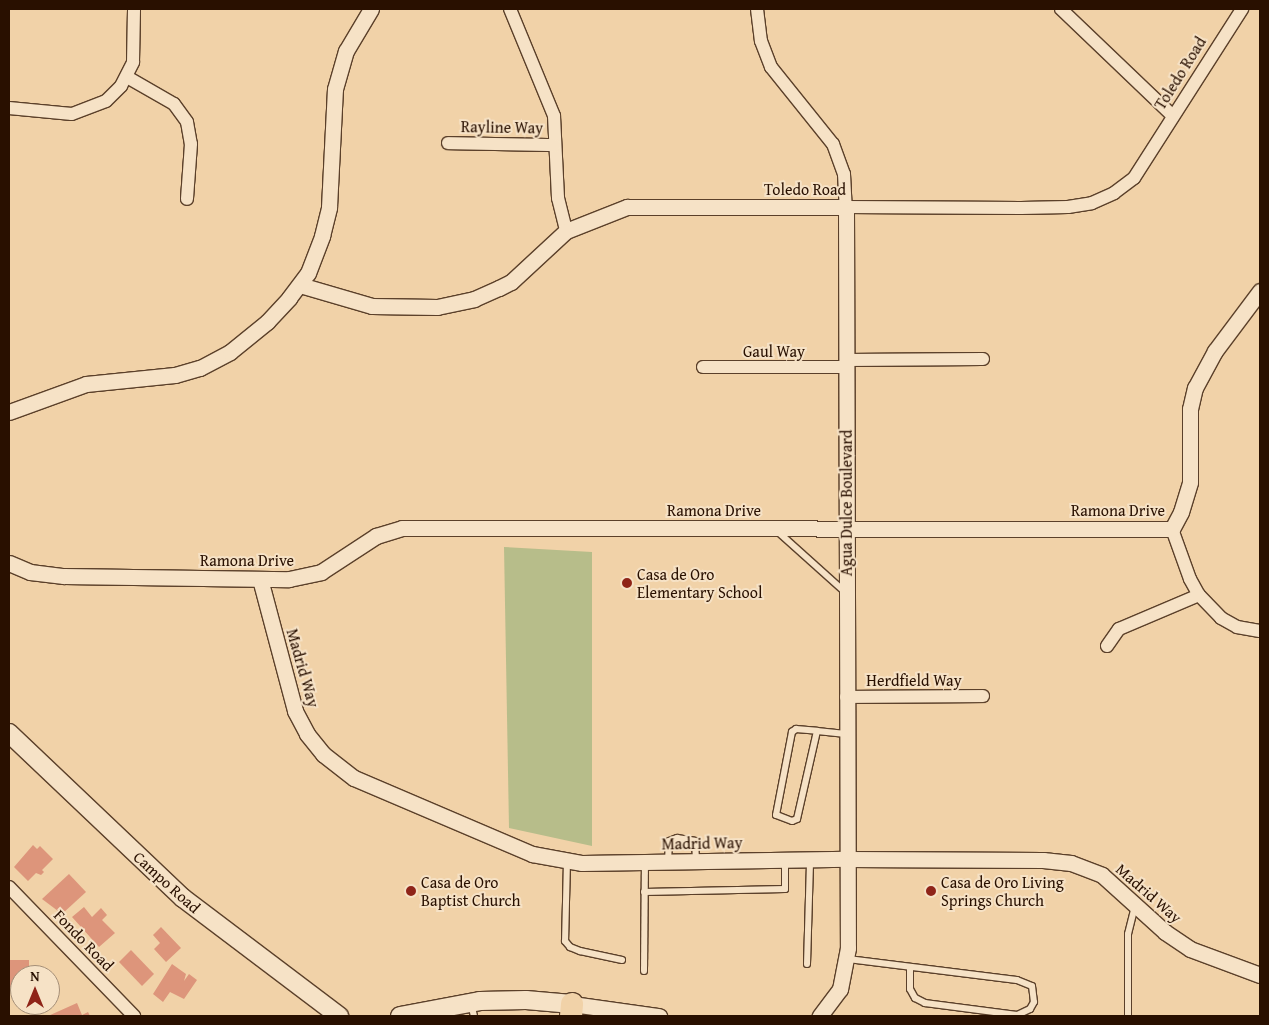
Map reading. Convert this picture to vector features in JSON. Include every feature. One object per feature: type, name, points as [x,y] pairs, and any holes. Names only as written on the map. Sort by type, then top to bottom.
[{"type":"main road","name":"Campo Road","points":[[9,733],[183,898],[339,1016]]},
{"type":"main road","points":[[400,1016],[472,1009],[526,1000],[572,1010]]},
{"type":"street","points":[[9,108],[48,114],[81,112],[106,101],[127,77],[135,54],[134,9]]},
{"type":"street","points":[[9,412],[86,384],[175,375],[211,363],[267,322],[300,285],[316,255],[329,207],[332,112],[339,71],[370,9]]},
{"type":"street","points":[[510,9],[554,116],[558,198],[566,231]]},
{"type":"street","name":"Agua Dulce Boulevard","points":[[757,9],[761,41],[770,67],[833,144],[844,174],[846,207],[848,959],[840,989],[820,1016]]},
{"type":"street","points":[[1060,9],[1174,116]]},
{"type":"street","name":"Toledo Road","points":[[300,285],[372,306],[449,305],[486,294],[511,282],[566,231],[627,207],[1057,208],[1092,202],[1119,190],[1142,170],[1242,9]]},
{"type":"street","points":[[127,77],[174,104],[187,122],[191,144],[187,199]]},
{"type":"street","name":"Rayline Way","points":[[448,143],[555,145]]},
{"type":"street","name":"Ramona Drive","points":[[9,563],[30,572],[64,576],[289,579],[321,572],[376,536],[402,528],[1172,528],[1181,512],[1190,482],[1190,409],[1195,388],[1215,351],[1260,291]]},
{"type":"street","name":"Gaul Way","points":[[702,367],[984,359]]},
{"type":"street","points":[[1172,528],[1190,579],[1199,595],[1221,618],[1237,627],[1260,631]]},
{"type":"street","name":"Madrid Way","points":[[260,579],[295,711],[307,734],[328,758],[366,783],[532,854],[567,861],[848,859],[1064,862],[1102,875],[1135,906],[1190,949],[1260,976]]},
{"type":"street","points":[[1106,646],[1119,629],[1199,595]]},
{"type":"street","name":"Herdfield Way","points":[[846,696],[983,696]]},
{"type":"street","name":"Fondo Road","points":[[9,887],[134,1016]]},
{"type":"street","points":[[572,1010],[659,1016]]},
{"type":"lane","points":[[772,527],[846,593]]},
{"type":"lane","points":[[817,731],[797,819],[779,819],[777,808],[792,732],[796,729],[817,731],[846,734]]},
{"type":"lane","points":[[668,861],[669,841],[677,838],[695,841],[696,861]]},
{"type":"lane","points":[[807,964],[810,859]]},
{"type":"lane","points":[[644,892],[785,889],[785,860]]},
{"type":"lane","points":[[567,861],[565,940],[570,947],[580,952],[622,960]]},
{"type":"lane","points":[[644,971],[645,861]]},
{"type":"lane","points":[[1128,1016],[1128,934],[1135,906]]},
{"type":"lane","points":[[848,959],[1022,981],[1032,986],[1034,1002],[1030,1009],[1017,1015],[925,1003],[915,998],[910,989],[910,967]]},
{"type":"green space","points":[[504,547],[592,552],[592,846],[509,828]]},
{"type":"building","points":[[33,845],[37,849],[40,846],[53,859],[42,870],[44,872],[41,875],[36,873],[28,881],[14,867]]},
{"type":"building","points":[[69,874],[86,892],[62,914],[42,899]]},
{"type":"building","points":[[84,907],[92,917],[101,908],[107,915],[102,920],[115,933],[99,947],[72,917]]},
{"type":"building","points":[[161,927],[181,948],[166,962],[154,949],[160,943],[153,935]]},
{"type":"building","points":[[131,950],[154,974],[142,986],[119,962]]},
{"type":"building","points":[[9,960],[29,960],[29,965],[10,965],[9,987]]},
{"type":"building","points":[[172,964],[186,974],[184,981],[189,974],[197,980],[184,999],[170,992],[163,1002],[153,994]]},
{"type":"building","points":[[77,1003],[82,1015],[88,1012],[90,1016],[48,1016],[60,1015],[60,1011]]},
{"type":"place","name":"Casa de Oro Elementary School","points":[[627,583]]},
{"type":"place","name":"Casa de Oro Baptist Church","points":[[411,891]]},
{"type":"place","name":"Casa de Oro Living Springs Church","points":[[931,891]]}]
